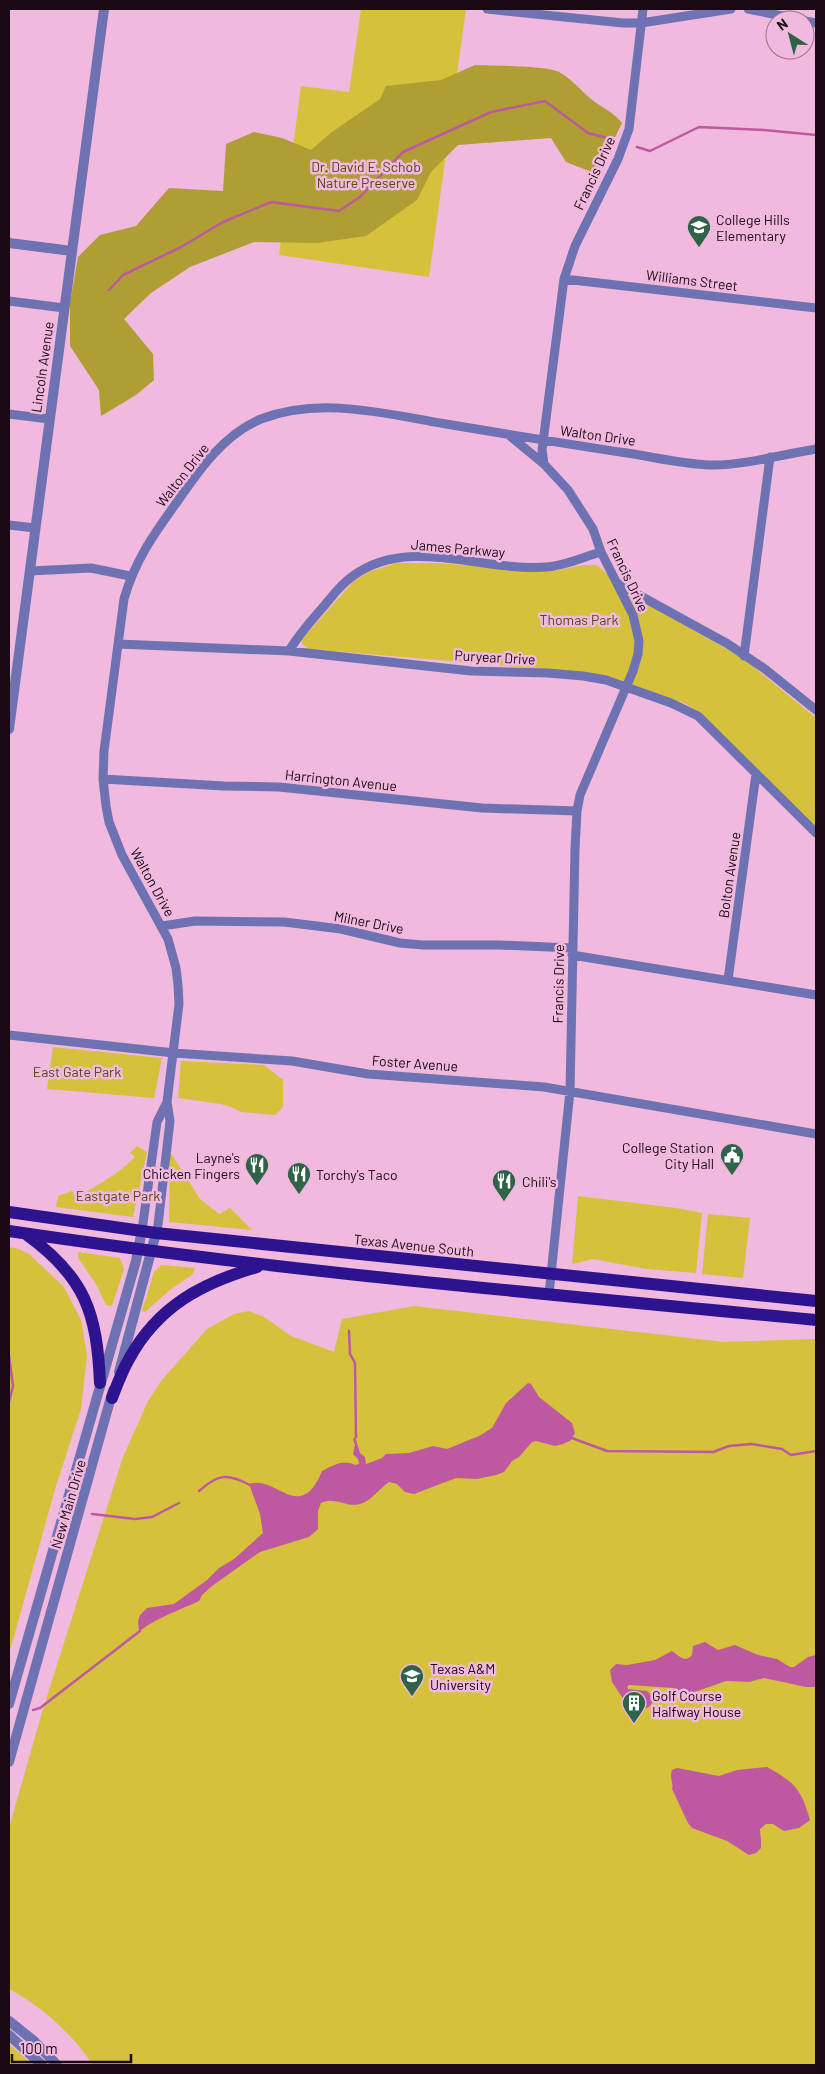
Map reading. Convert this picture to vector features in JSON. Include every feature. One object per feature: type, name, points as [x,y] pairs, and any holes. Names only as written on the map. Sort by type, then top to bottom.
[{"type":"main road","name":"Texas Avenue South","points":[[9,1212],[156,1233],[816,1301]]},
{"type":"main road","points":[[9,1231],[144,1251],[262,1265],[816,1320]]},
{"type":"main road","points":[[25,1234],[55,1256],[73,1278],[83,1295],[97,1335],[100,1383]]},
{"type":"main road","points":[[377,1277],[380,1257]]},
{"type":"main road","points":[[112,1398],[135,1349],[148,1331],[167,1312],[186,1297],[211,1282],[262,1265]]},
{"type":"street","name":"Lincoln Avenue","points":[[9,729],[104,9]]},
{"type":"street","points":[[487,9],[623,23],[641,23],[731,9]]},
{"type":"street","name":"Francis Drive","points":[[549,1294],[570,1091],[577,811],[588,774],[627,687],[638,654],[639,641],[633,615],[601,552],[588,521],[568,490],[544,464],[542,440],[564,279],[574,246],[618,159],[630,129],[642,9]]},
{"type":"street","points":[[748,9],[765,12]]},
{"type":"street","points":[[9,242],[72,251]]},
{"type":"street","name":"Williams Street","points":[[564,279],[816,308]]},
{"type":"street","points":[[9,301],[64,308]]},
{"type":"street","name":"Walton Drive","points":[[156,1233],[170,1121],[167,1102],[179,1004],[178,985],[172,952],[162,926],[114,839],[108,822],[102,779],[124,599],[130,576],[145,548],[192,480],[211,457],[228,440],[261,420],[295,410],[338,408],[368,411],[542,440],[711,465],[816,449]]},
{"type":"street","points":[[9,414],[50,419]]},
{"type":"street","points":[[508,434],[544,464]]},
{"type":"street","points":[[744,656],[770,457]]},
{"type":"street","points":[[9,526],[35,528]]},
{"type":"street","name":"James Parkway","points":[[289,651],[298,636],[337,590],[353,576],[387,560],[403,557],[425,557],[522,567],[547,567],[601,552]]},
{"type":"street","points":[[30,571],[91,568],[130,576]]},
{"type":"street","points":[[617,582],[728,644],[765,669],[816,710]]},
{"type":"street","name":"Puryear Drive","points":[[118,644],[289,651],[471,671],[583,676],[606,680],[671,703],[698,716],[816,833]]},
{"type":"street","name":"Bolton Avenue","points":[[728,980],[756,774]]},
{"type":"street","name":"Harrington Avenue","points":[[102,779],[279,787],[482,808],[577,811]]},
{"type":"street","name":"Milner Drive","points":[[162,926],[195,921],[284,922],[341,929],[400,943],[423,945],[500,945],[572,952],[816,995]]},
{"type":"street","name":"Foster Avenue","points":[[9,1036],[174,1053],[292,1061],[368,1074],[514,1084],[570,1091],[816,1134]]},
{"type":"street","name":"Walton Drive","points":[[142,1230],[157,1122],[167,1102]]},
{"type":"street","points":[[142,1230],[144,1251]]},
{"type":"street","points":[[144,1251],[156,1233]]},
{"type":"street","name":"New Main Drive","points":[[9,1704],[100,1383],[144,1251]]},
{"type":"street","name":"New Main Drive","points":[[9,1762],[112,1398],[144,1251]]},
{"type":"street","points":[[39,1597],[55,1601]]},
{"type":"street","points":[[9,2021],[34,2041],[57,2065]]},
{"type":"street","points":[[9,2035],[42,2065]]},
{"type":"green space","name":"Dr. David E. Schob Nature Preserve","points":[[361,9],[466,9],[429,277],[279,255],[301,86],[349,92]]},
{"type":"green space","points":[[475,65],[543,68],[559,72],[615,116],[622,123],[597,174],[566,162],[551,138],[458,145],[431,172],[417,200],[366,236],[317,243],[254,242],[190,267],[151,293],[124,319],[153,354],[154,380],[136,395],[101,416],[99,390],[70,346],[70,303],[78,257],[100,235],[136,226],[169,188],[223,191],[226,144],[254,132],[282,138],[311,150],[332,132],[380,99],[386,86],[441,80]]},
{"type":"green space","name":"Thomas Park","points":[[396,563],[435,563],[554,571],[583,565],[597,565],[628,593],[744,659],[816,718],[816,830],[703,715],[684,703],[588,673],[309,649],[302,644],[302,639],[353,582],[366,573]]},
{"type":"green space","name":"East Gate Park","points":[[53,1047],[162,1058],[154,1098],[47,1089]]},
{"type":"green space","points":[[181,1061],[264,1065],[283,1080],[283,1107],[275,1115],[240,1112],[221,1104],[178,1098]]},
{"type":"green space","name":"Eastgate Park","points":[[137,1146],[147,1152],[133,1217],[56,1207],[58,1196],[72,1191],[76,1197],[122,1169],[135,1157],[130,1153]]},
{"type":"green space","name":"Eastgate Park","points":[[170,1152],[200,1199],[219,1214],[230,1208],[252,1230],[169,1222]]},
{"type":"green space","points":[[578,1196],[702,1213],[696,1273],[646,1269],[593,1259],[572,1264]]},
{"type":"green space","points":[[708,1214],[750,1218],[743,1278],[702,1274]]},
{"type":"green space","points":[[9,1247],[29,1254],[64,1287],[81,1320],[87,1355],[81,1409],[56,1486],[9,1654]]},
{"type":"green space","points":[[78,1252],[120,1258],[124,1269],[112,1306],[106,1305],[96,1284],[78,1258]]},
{"type":"green space","points":[[161,1265],[195,1268],[193,1274],[170,1290],[145,1312],[142,1311],[154,1272]]},
{"type":"green space","name":"Texas A&M University","points":[[414,1306],[724,1342],[816,1339],[816,2065],[93,2065],[56,2022],[34,2004],[9,1989],[9,1828],[43,1709],[123,1457],[148,1401],[161,1381],[207,1329],[234,1314],[249,1311],[264,1317],[291,1336],[334,1352],[342,1319]]},
{"type":"green space","points":[[9,2044],[33,2065],[9,2065]]},
{"type":"shaded area","points":[[528,1383],[531,1384],[539,1397],[572,1423],[575,1433],[570,1441],[555,1446],[536,1441],[532,1442],[519,1457],[512,1461],[504,1472],[496,1475],[477,1479],[456,1478],[414,1494],[405,1492],[397,1484],[389,1482],[364,1503],[350,1505],[336,1501],[326,1501],[321,1503],[318,1511],[318,1529],[309,1537],[260,1552],[212,1586],[202,1595],[199,1601],[159,1619],[139,1632],[138,1621],[140,1615],[147,1608],[174,1604],[207,1580],[219,1568],[234,1559],[263,1533],[260,1514],[249,1484],[269,1485],[287,1494],[296,1496],[305,1494],[314,1487],[322,1471],[342,1463],[359,1464],[358,1459],[353,1454],[355,1445],[353,1440],[355,1436],[360,1453],[365,1457],[366,1464],[382,1458],[386,1454],[409,1453],[433,1446],[447,1449],[479,1436],[492,1428],[506,1403]]},
{"type":"shaded area","points":[[705,1642],[718,1650],[735,1645],[758,1655],[777,1659],[790,1667],[794,1667],[808,1657],[816,1655],[816,1687],[806,1687],[764,1678],[749,1682],[726,1681],[689,1694],[673,1688],[629,1685],[628,1689],[647,1691],[655,1699],[649,1707],[635,1712],[630,1709],[612,1682],[610,1670],[616,1664],[627,1665],[655,1660],[672,1651],[686,1659],[692,1655],[693,1646]]},
{"type":"shaded area","points":[[767,1767],[791,1782],[796,1788],[800,1793],[810,1820],[799,1828],[784,1831],[773,1824],[766,1824],[760,1829],[761,1848],[756,1853],[749,1855],[727,1841],[692,1828],[672,1789],[671,1773],[672,1770],[677,1768],[719,1776],[737,1770]]},
{"type":"waterway","points":[[109,290],[123,275],[181,247],[223,222],[271,202],[339,211],[360,197],[403,152],[491,112],[545,101],[588,133],[611,139]]},
{"type":"waterway","points":[[637,147],[650,151],[699,127],[816,135]]},
{"type":"waterway","points":[[349,1331],[350,1354],[355,1363],[356,1437]]},
{"type":"waterway","points":[[9,1356],[13,1386],[9,1402]]},
{"type":"waterway","points":[[569,1437],[607,1451],[713,1452],[729,1446],[751,1444],[782,1449],[791,1455],[816,1451]]},
{"type":"waterway","points":[[199,1491],[217,1478],[223,1477],[235,1478],[250,1485]]},
{"type":"waterway","points":[[92,1514],[135,1519],[152,1517],[179,1503]]},
{"type":"waterway","points":[[33,1710],[40,1708],[140,1631]]},
{"type":"place","name":"College Hills Elementary","points":[[699,248]]},
{"type":"place","name":"College Station City Hall","points":[[732,1176]]},
{"type":"place","name":"Layne's Chicken Fingers","points":[[257,1186]]},
{"type":"place","name":"Torchy's Taco","points":[[299,1195]]},
{"type":"place","name":"Chili's","points":[[504,1202]]},
{"type":"place","name":"Texas A&M University","points":[[412,1697]]},
{"type":"place","name":"Golf Course Halfway House","points":[[634,1724]]}]
